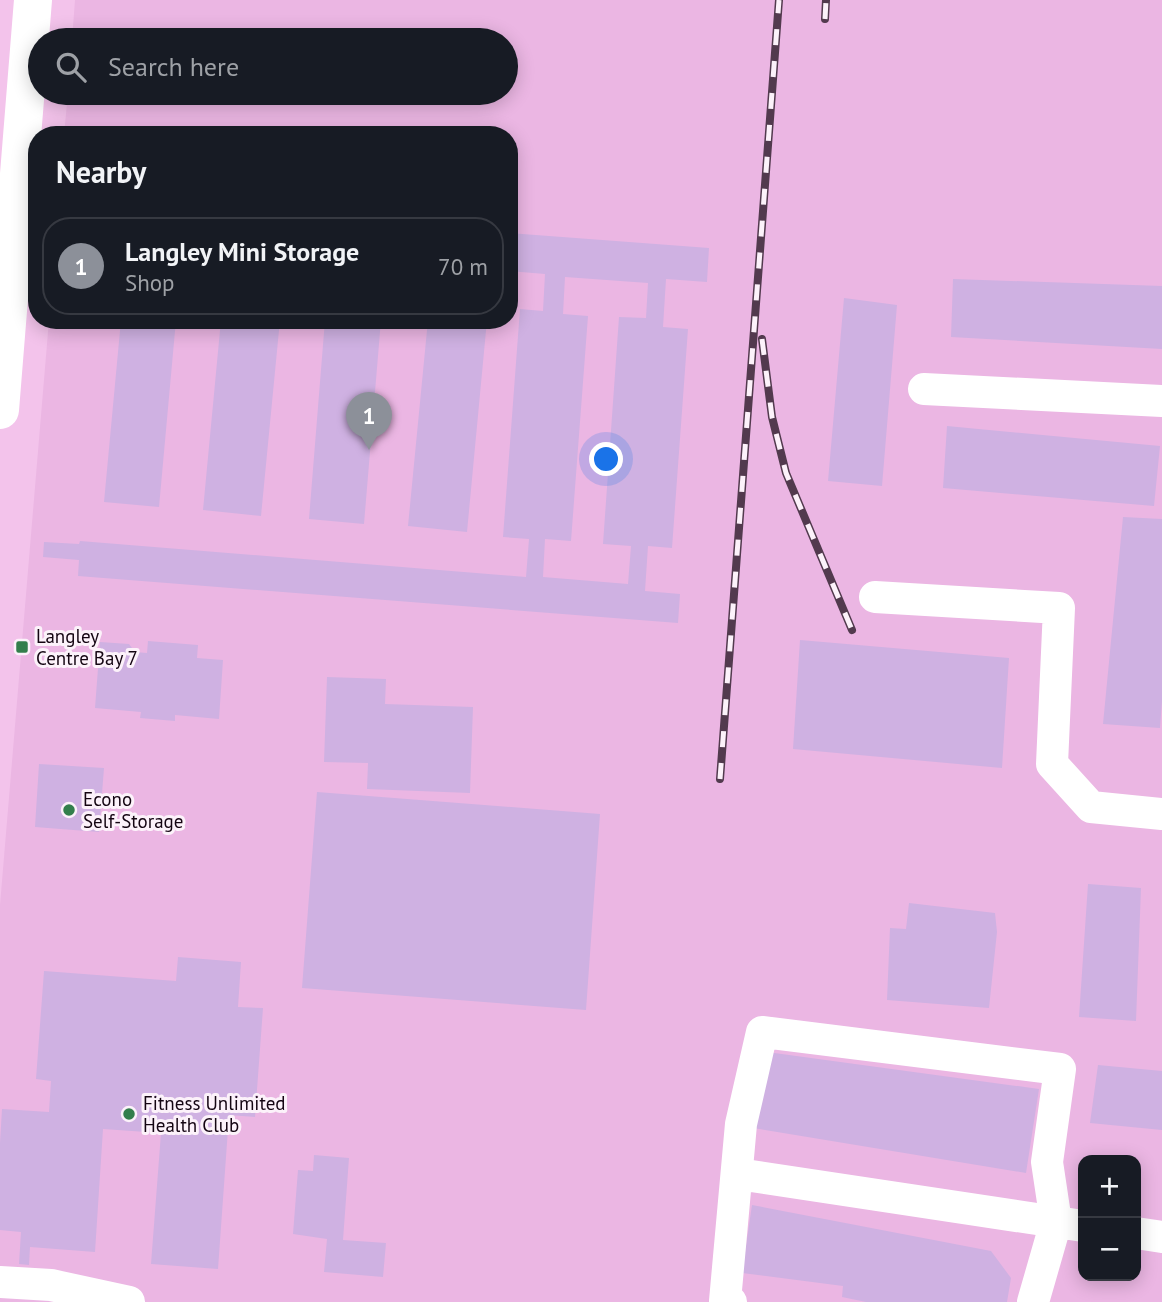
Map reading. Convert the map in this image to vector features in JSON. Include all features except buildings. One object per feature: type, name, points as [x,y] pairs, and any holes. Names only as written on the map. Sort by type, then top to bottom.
[{"type":"main road","points":[[31,28],[33,0]]},
{"type":"main road","points":[[0,410],[28,62]]},
{"type":"street","points":[[923,389],[1162,401]]},
{"type":"street","points":[[875,597],[1059,608],[1052,764],[1091,807],[1162,814]]},
{"type":"street","points":[[731,1302],[725,1300],[741,1124],[762,1032],[1060,1069],[1047,1162],[1070,1224],[1033,1302]]},
{"type":"street","points":[[738,1174],[1070,1224]]},
{"type":"street","points":[[1141,1234],[1162,1237]]},
{"type":"street","points":[[0,1282],[51,1285],[129,1302]]},
{"type":"shaded area","points":[[75,0],[1162,0],[1162,1302],[0,1302],[0,905],[48,329],[518,329],[518,126],[65,126],[67,105],[518,105],[518,28],[73,28]]},
{"type":"railway","points":[[720,779],[779,0]]},
{"type":"railway","points":[[825,19],[826,0]]},
{"type":"railway","points":[[762,339],[772,417],[786,473],[852,630]]},
{"type":"place","name":"Langley Mini Storage","points":[[369,450]]},
{"type":"place","name":"Langley Centre Bay 7","points":[[22,647]]},
{"type":"place","name":"Econo Self-Storage","points":[[69,810]]},
{"type":"place","name":"Fitness Unlimited Health Club","points":[[129,1114]]}]
